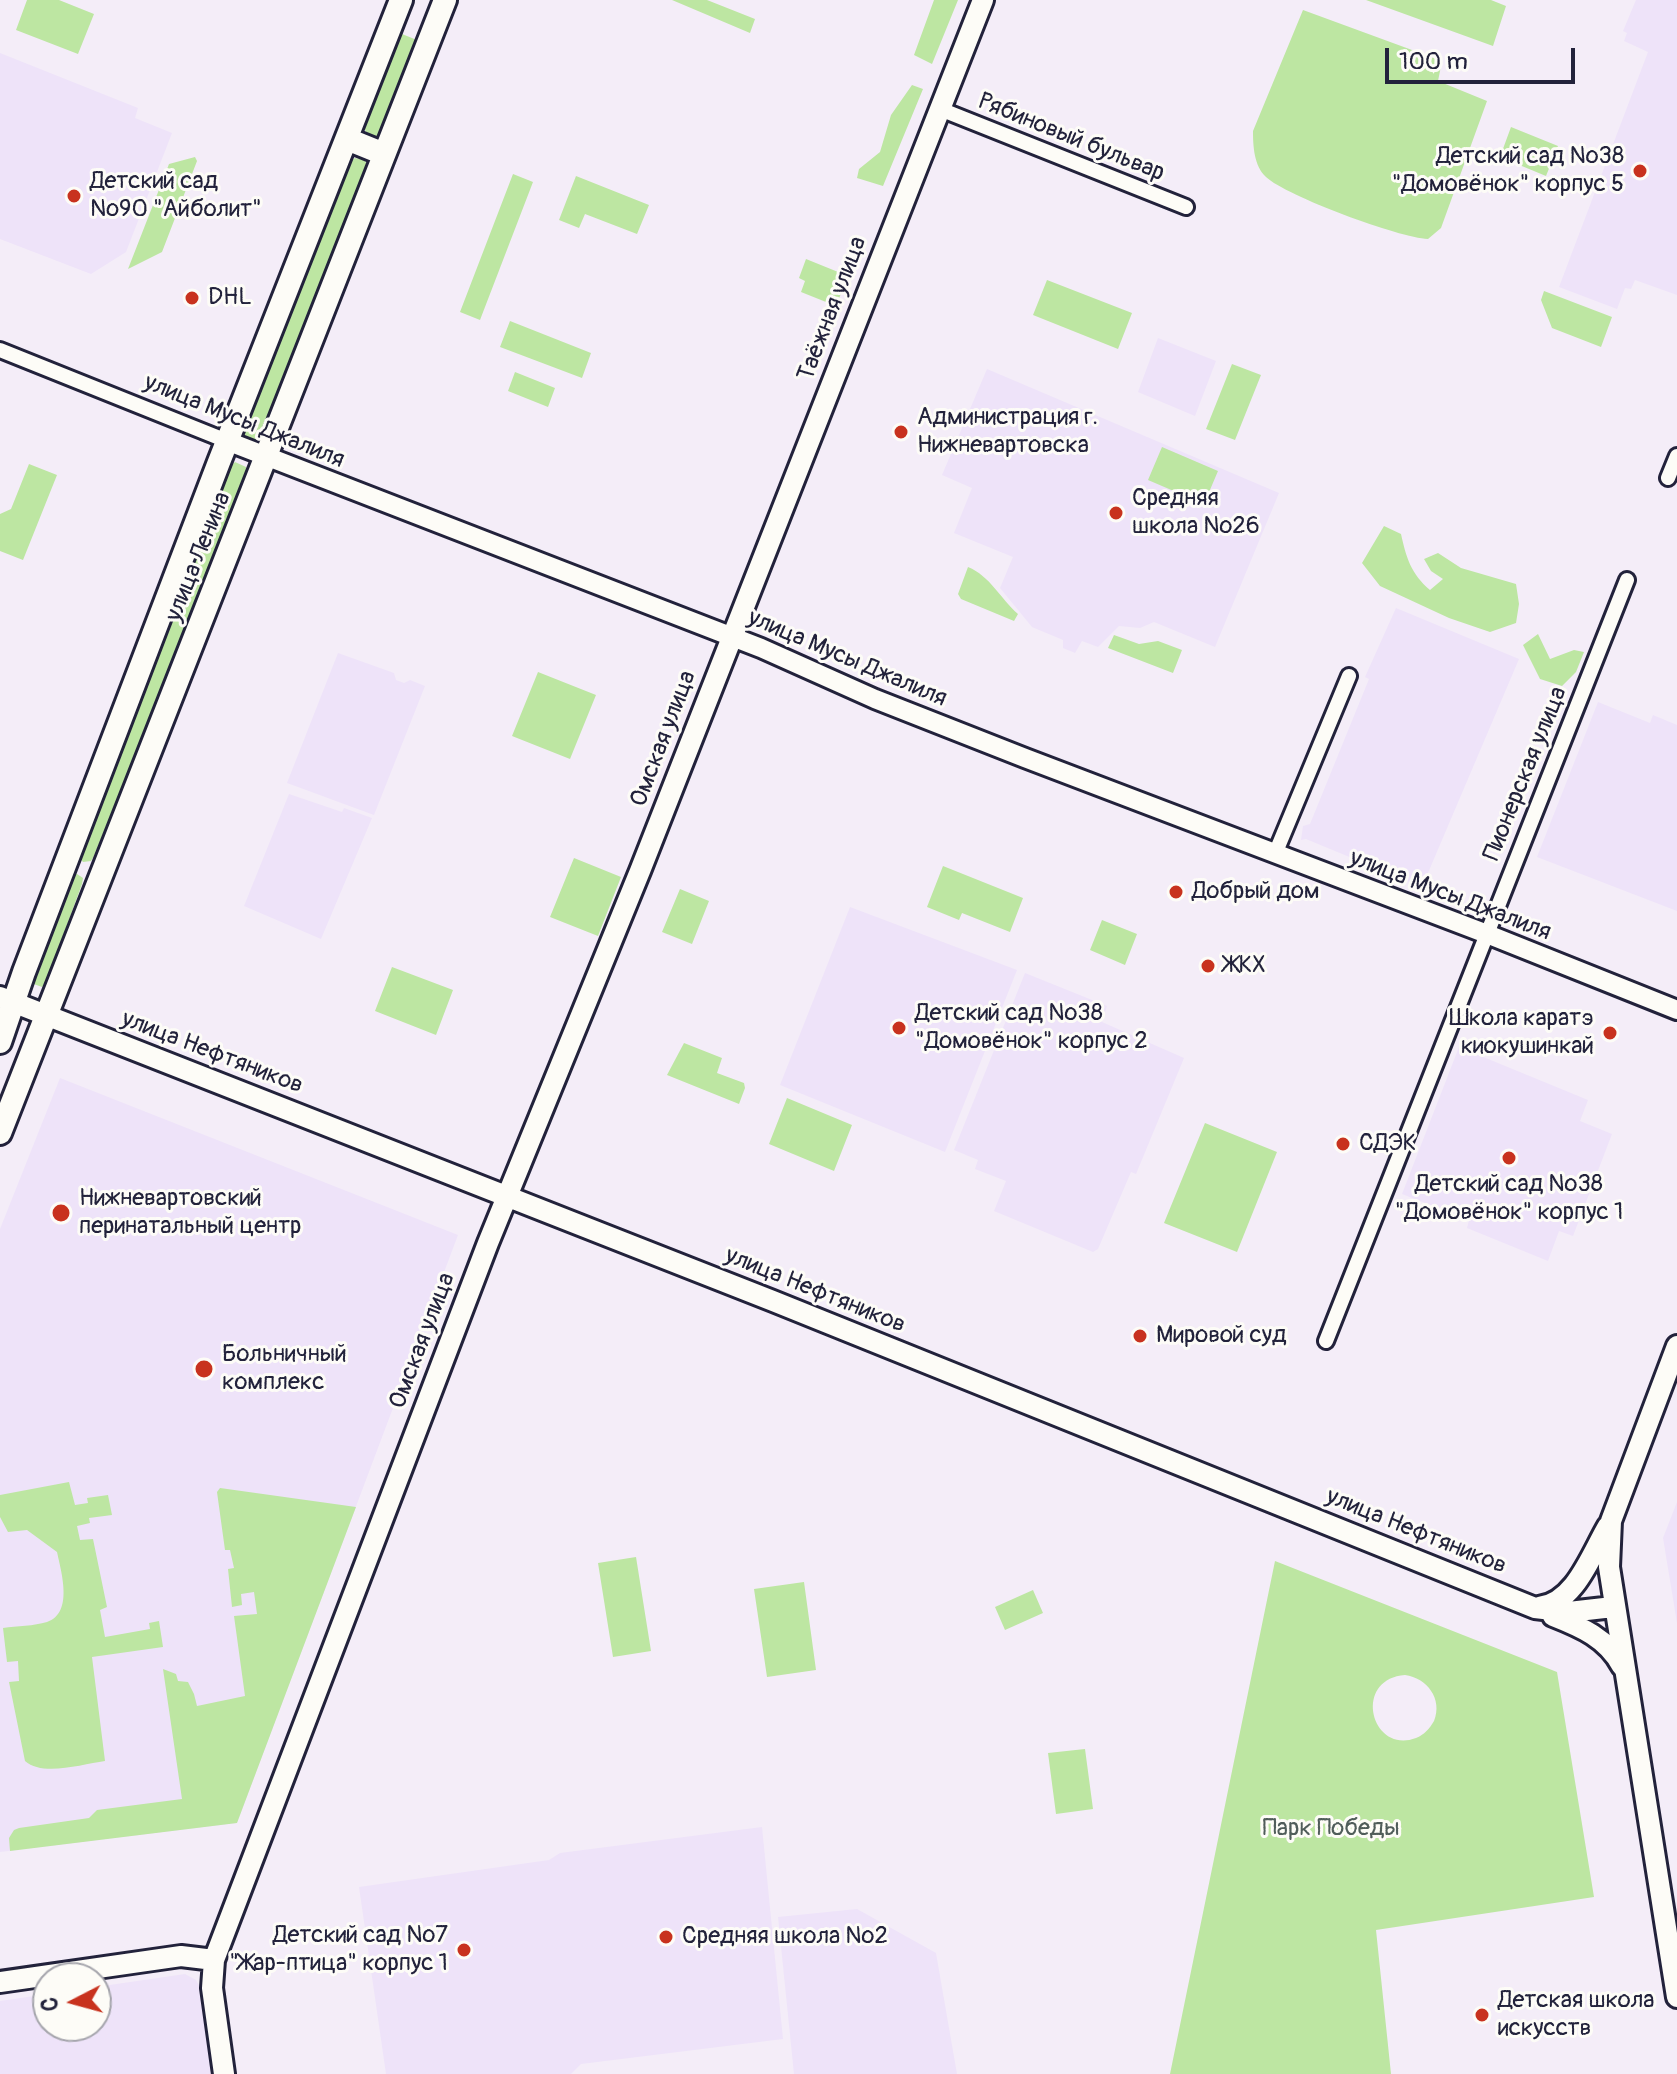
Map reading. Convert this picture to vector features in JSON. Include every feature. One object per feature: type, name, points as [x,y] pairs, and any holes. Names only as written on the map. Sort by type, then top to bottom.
[{"type":"main road","name":"улица Ленина","points":[[0,1133],[445,0]]},
{"type":"main road","name":"Таёжная улица","points":[[732,637],[983,0]]},
{"type":"main road","name":"улица Ленина","points":[[0,1042],[7,999],[67,862],[398,1]]},
{"type":"main road","points":[[347,139],[384,154]]},
{"type":"main road","name":"Омская улица","points":[[224,2074],[212,1988],[214,1960],[507,1196],[617,930],[732,637]]},
{"type":"main road","points":[[67,862],[101,875]]},
{"type":"main road","name":"улица Нефтяников","points":[[7,999],[1535,1608],[1569,1612],[1613,1607]]},
{"type":"main road","points":[[1535,1608],[1562,1600],[1572,1590],[1611,1521],[1677,1346]]},
{"type":"main road","points":[[1611,1521],[1609,1567],[1613,1607],[1677,1997]]},
{"type":"main road","points":[[1535,1608],[1593,1634],[1613,1652],[1626,1673]]},
{"type":"main road","points":[[0,1982],[181,1956],[214,1960]]},
{"type":"street","name":"Рябиновый бульвар","points":[[940,109],[1186,207]]},
{"type":"street","name":"улица Мусы Джалиля","points":[[0,350],[266,457],[732,637],[875,699],[1677,1010]]},
{"type":"street","points":[[1668,478],[1677,456]]},
{"type":"street","name":"Пионерская улица","points":[[1326,1341],[1627,580]]},
{"type":"street","points":[[1275,854],[1349,676]]},
{"type":"shaded area","name":"Детский сад №38 \"Домовёнок\" корпус 5","points":[[1636,0],[1677,0],[1677,295],[1635,280],[1631,289],[1625,288],[1617,309],[1559,287],[1648,52],[1624,41],[1627,33],[1623,31]]},
{"type":"shaded area","name":"Детский сад №90 \"Айболит\"","points":[[0,53],[138,108],[135,118],[172,133],[126,252],[91,274],[0,239]]},
{"type":"shaded area","points":[[1158,338],[1216,361],[1195,416],[1138,392]]},
{"type":"shaded area","name":"Средняя школа №26","points":[[987,369],[1279,493],[1215,647],[1154,622],[1140,628],[1119,626],[1098,647],[1082,641],[1075,653],[1063,648],[1063,640],[1032,627],[1000,588],[1013,557],[954,533],[972,488],[942,475]]},
{"type":"shaded area","points":[[1396,608],[1519,659],[1422,887],[1306,839],[1301,840],[1303,826],[1310,824],[1369,679],[1365,677]]},
{"type":"shaded area","points":[[338,653],[394,673],[396,680],[404,683],[410,680],[425,686],[374,815],[287,783]]},
{"type":"shaded area","points":[[1598,702],[1650,723],[1653,715],[1677,725],[1677,911],[1537,857]]},
{"type":"shaded area","points":[[289,794],[342,812],[344,808],[372,818],[321,939],[244,906]]},
{"type":"shaded area","name":"Детский сад №38 \"Домовёнок\" корпус 2","points":[[850,907],[1017,970],[945,1152],[780,1085]]},
{"type":"shaded area","points":[[1025,973],[1107,1006],[1102,1022],[1184,1058],[1136,1174],[1131,1172],[1098,1249],[1093,1252],[994,1211],[1006,1181],[975,1169],[978,1160],[954,1150]]},
{"type":"shaded area","name":"Детский сад №38 \"Домовёнок\" корпус 1","points":[[1459,1047],[1588,1100],[1580,1121],[1612,1134],[1573,1236],[1559,1231],[1548,1261],[1467,1228],[1469,1220],[1402,1194]]},
{"type":"shaded area","name":"Больничный комплекс","points":[[60,1078],[458,1235],[237,1823],[0,1852],[0,1229]]},
{"type":"shaded area","points":[[1677,1502],[1677,1623],[1663,1538]]},
{"type":"shaded area","points":[[762,1827],[783,2039],[581,2064],[571,2074],[386,2074],[359,1887],[549,1860],[560,1853]]},
{"type":"shaded area","points":[[857,1909],[936,1953],[957,2074],[794,2074],[778,1917]]},
{"type":"shaded area","points":[[185,1974],[196,1980],[200,1987],[212,2074],[0,2074],[0,2001],[32,1996],[32,2042],[112,2042],[112,1985]]},
{"type":"green space","points":[[27,0],[59,0],[94,14],[78,54],[16,30]]},
{"type":"green space","points":[[672,0],[707,0],[755,19],[750,33]]},
{"type":"green space","points":[[934,0],[958,0],[932,64],[914,55]]},
{"type":"green space","points":[[1366,0],[1491,0],[1506,6],[1493,46]]},
{"type":"green space","points":[[1303,10],[1442,61],[1438,81],[1487,101],[1441,228],[1428,239],[1394,232],[1319,205],[1278,185],[1266,177],[1259,167],[1253,131]]},
{"type":"green space","points":[[402,34],[417,40],[379,135],[377,138],[368,136],[364,128]]},
{"type":"green space","points":[[912,85],[923,89],[883,186],[857,178],[859,169],[880,152],[891,115]]},
{"type":"green space","points":[[1511,127],[1558,146],[1546,176],[1500,157]]},
{"type":"green space","points":[[195,157],[197,161],[162,252],[128,269],[169,164]]},
{"type":"green space","points":[[355,158],[365,160],[367,166],[261,437],[250,441],[244,429],[351,161]]},
{"type":"green space","points":[[513,174],[533,182],[480,320],[460,312]]},
{"type":"green space","points":[[576,176],[649,205],[637,234],[585,214],[579,228],[559,220]]},
{"type":"green space","points":[[806,259],[848,276],[836,306],[801,292],[805,281],[799,278]]},
{"type":"green space","points":[[1047,280],[1132,313],[1118,349],[1033,315]]},
{"type":"green space","points":[[1544,291],[1612,317],[1601,347],[1552,328],[1541,300]]},
{"type":"green space","points":[[510,321],[591,353],[582,378],[500,347]]},
{"type":"green space","points":[[1232,364],[1261,375],[1235,440],[1206,429]]},
{"type":"green space","points":[[515,372],[555,388],[548,407],[508,391]]},
{"type":"green space","points":[[1162,447],[1218,471],[1204,504],[1148,480]]},
{"type":"green space","points":[[235,462],[246,467],[246,478],[94,856],[91,861],[83,862],[79,857],[227,470]]},
{"type":"green space","points":[[29,464],[57,475],[23,560],[0,551],[0,514],[11,509]]},
{"type":"green space","points":[[1384,526],[1401,534],[1410,565],[1430,590],[1443,579],[1431,571],[1424,559],[1438,553],[1461,568],[1516,584],[1519,604],[1516,623],[1490,632],[1449,618],[1380,586],[1362,563]]},
{"type":"green space","points":[[968,567],[989,582],[1018,614],[1014,621],[961,599],[958,594]]},
{"type":"green space","points":[[1538,634],[1550,659],[1574,650],[1584,652],[1576,672],[1562,686],[1540,679],[1523,645]]},
{"type":"green space","points":[[1114,635],[1139,644],[1158,641],[1182,650],[1173,673],[1108,648]]},
{"type":"green space","points":[[538,672],[596,695],[570,759],[512,736]]},
{"type":"green space","points":[[574,858],[621,877],[598,936],[550,917]]},
{"type":"green space","points":[[943,866],[1023,898],[1010,932],[962,913],[959,920],[927,907]]},
{"type":"green space","points":[[72,875],[83,878],[82,884],[47,980],[42,987],[31,983]]},
{"type":"green space","points":[[680,889],[709,901],[692,944],[662,932]]},
{"type":"green space","points":[[1102,920],[1137,934],[1125,965],[1090,950]]},
{"type":"green space","points":[[392,967],[453,990],[436,1035],[375,1011]]},
{"type":"green space","points":[[684,1043],[722,1058],[717,1073],[744,1083],[739,1104],[667,1075]]},
{"type":"green space","points":[[787,1098],[852,1125],[834,1171],[769,1144]]},
{"type":"green space","points":[[1205,1123],[1277,1152],[1237,1252],[1164,1223]]},
{"type":"green space","points":[[69,1482],[75,1505],[88,1503],[87,1498],[108,1495],[112,1515],[89,1518],[90,1523],[77,1526],[80,1540],[93,1539],[107,1607],[100,1610],[105,1637],[150,1629],[149,1623],[159,1621],[163,1647],[92,1657],[105,1761],[52,1769],[33,1766],[25,1761],[9,1682],[19,1681],[18,1661],[7,1662],[3,1628],[47,1622],[55,1617],[63,1601],[63,1580],[57,1552],[27,1530],[8,1532],[0,1517],[0,1495]]},
{"type":"green space","points":[[220,1488],[356,1507],[237,1823],[10,1851],[9,1838],[19,1828],[89,1818],[97,1810],[182,1799],[163,1669],[176,1674],[178,1681],[188,1682],[197,1706],[245,1696],[234,1616],[257,1614],[254,1592],[241,1594],[242,1605],[232,1607],[228,1569],[234,1568],[230,1550],[225,1550],[217,1492]]},
{"type":"green space","points":[[636,1557],[651,1651],[613,1657],[598,1563]]},
{"type":"green space","name":"Парк Победы","points":[[1275,1561],[1557,1672],[1594,1897],[1376,1930],[1391,2074],[1170,2074]],"holes":[[[1405,1675],[1413,1677],[1431,1691],[1436,1713],[1434,1721],[1424,1733],[1416,1738],[1400,1740],[1388,1736],[1379,1727],[1373,1701],[1378,1689],[1388,1680]]]},
{"type":"green space","points":[[804,1582],[816,1670],[767,1677],[754,1589]]},
{"type":"green space","points":[[1033,1590],[1043,1613],[1005,1630],[995,1607]]},
{"type":"green space","points":[[1085,1749],[1093,1809],[1056,1814],[1048,1753]]},
{"type":"place","name":"Детский сад №38 \"Домовёнок\" корпус 5","points":[[1640,171]]},
{"type":"place","name":"Детский сад №90 \"Айболит\"","points":[[74,196]]},
{"type":"place","name":"DHL","points":[[192,298]]},
{"type":"place","name":"Администрация г. Нижневартовска","points":[[901,432]]},
{"type":"place","name":"Средняя школа №26","points":[[1116,513]]},
{"type":"place","name":"Добрый дом","points":[[1176,892]]},
{"type":"place","name":"ЖКХ","points":[[1208,966]]},
{"type":"place","name":"Детский сад №38 \"Домовёнок\" корпус 2","points":[[899,1028]]},
{"type":"place","name":"Школа каратэ киокушинкай","points":[[1610,1033]]},
{"type":"place","name":"СДЭК","points":[[1343,1144]]},
{"type":"place","name":"Детский сад №38 \"Домовёнок\" корпус 1","points":[[1509,1158]]},
{"type":"place","name":"Нижневартовский перинатальный центр","points":[[61,1213]]},
{"type":"place","name":"Мировой суд","points":[[1140,1336]]},
{"type":"place","name":"Больничный комплекс","points":[[204,1369]]},
{"type":"place","name":"Средняя школа №2","points":[[666,1937]]},
{"type":"place","name":"Детский сад №7 \"Жар-птица\" корпус 1","points":[[464,1950]]},
{"type":"place","name":"Детская школа искусств","points":[[1482,2015]]}]
